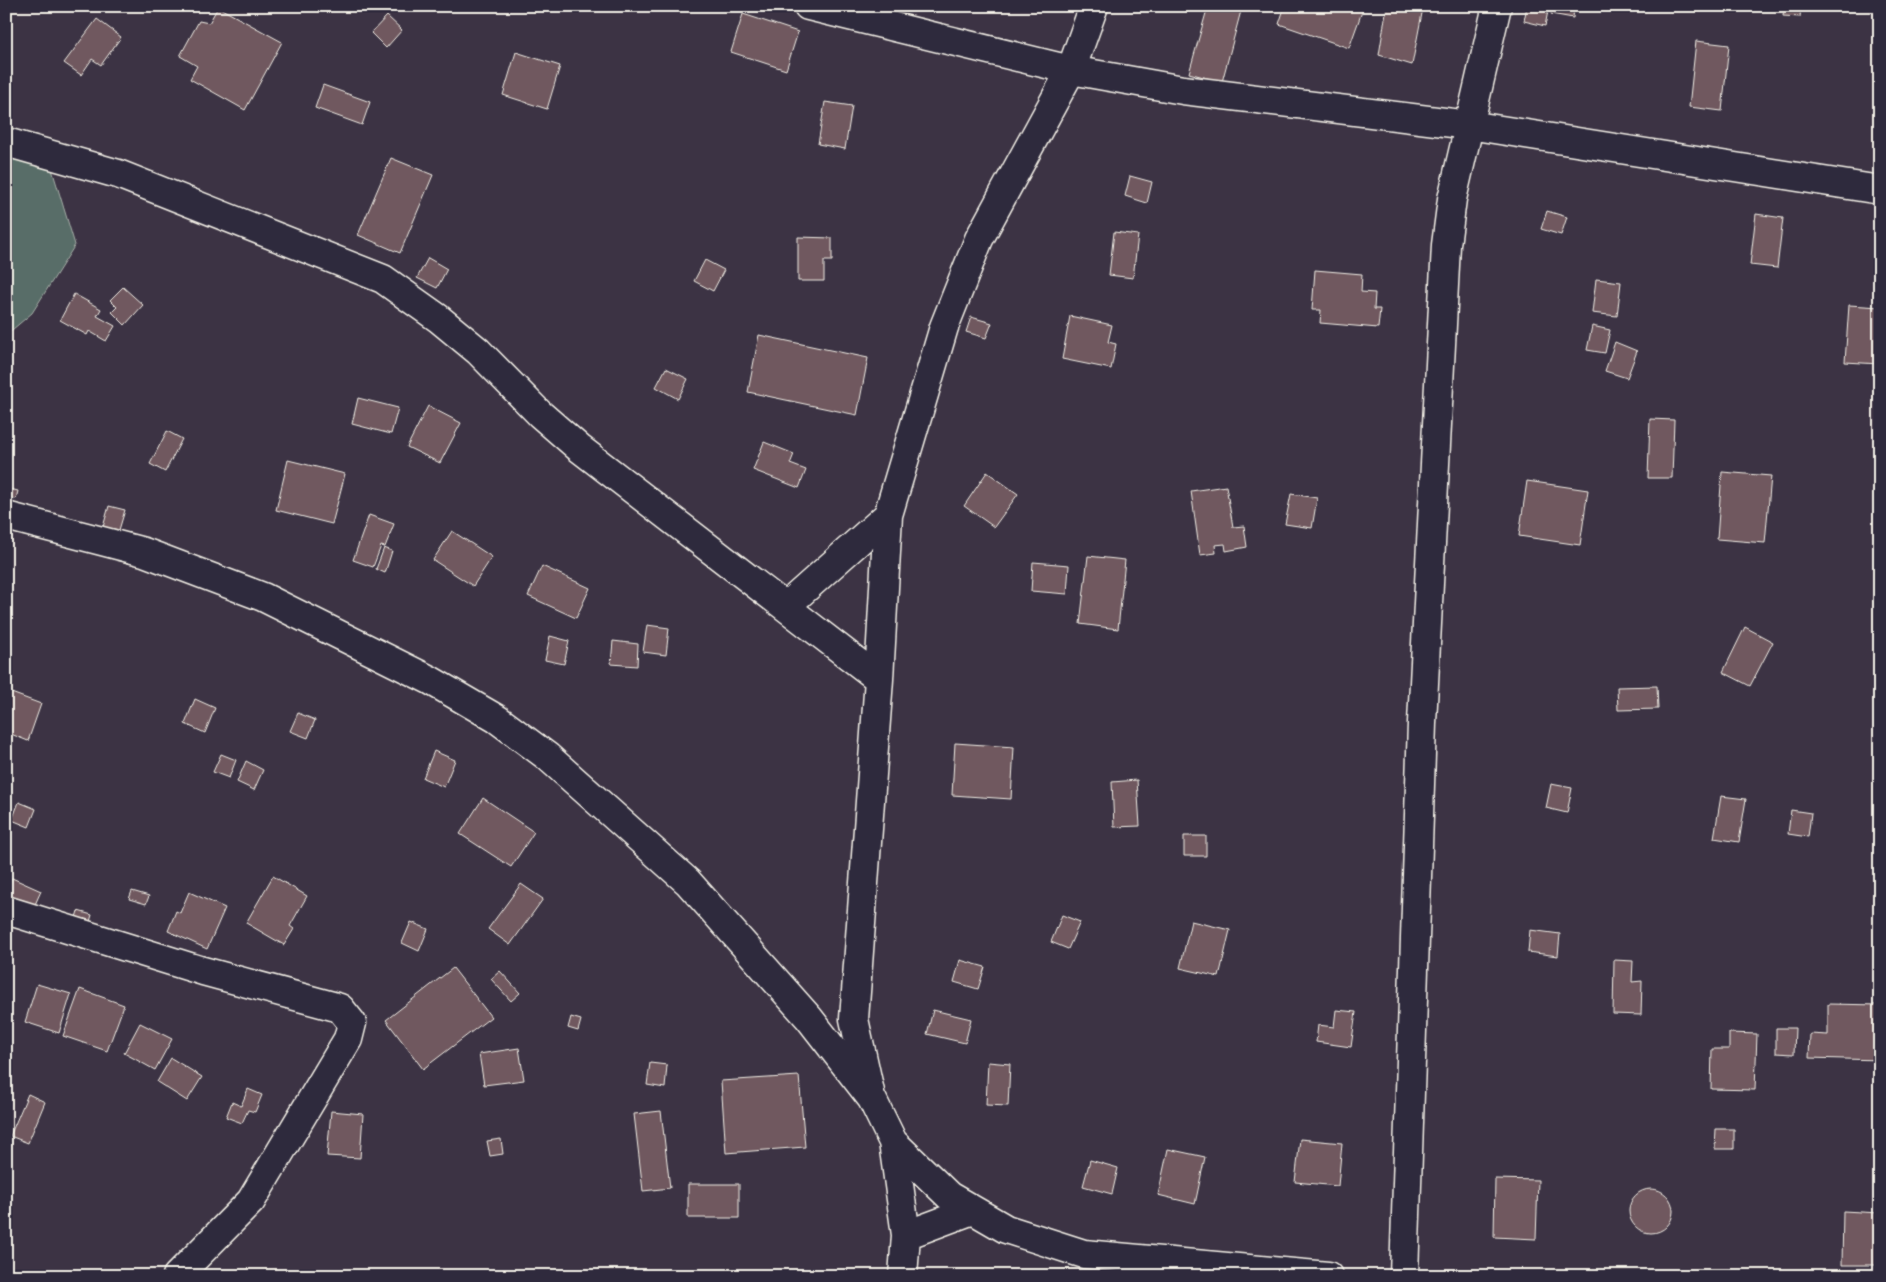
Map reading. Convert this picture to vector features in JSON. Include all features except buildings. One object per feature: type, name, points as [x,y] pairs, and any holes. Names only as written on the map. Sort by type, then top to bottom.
[{"type":"street","points":[[808,6],[1071,70],[1182,90],[1469,125],[1880,190]]},
{"type":"street","points":[[872,1099],[854,1019],[879,679],[888,515],[944,327],[979,239],[1071,70],[1094,6]]},
{"type":"street","points":[[1404,1276],[1422,723],[1446,246],[1452,199],[1497,6]]},
{"type":"street","points":[[6,142],[118,174],[382,279],[438,318],[478,351],[540,414],[579,448],[879,679]]},
{"type":"street","points":[[786,606],[888,515]]},
{"type":"street","points":[[6,516],[144,552],[263,596],[430,680],[497,718],[548,757],[688,882],[809,1018],[872,1099],[893,1142],[906,1235],[903,1276]]},
{"type":"street","points":[[6,910],[204,971],[340,1008],[352,1022],[348,1039],[251,1201],[177,1276]]},
{"type":"street","points":[[809,1018],[854,1019]]},
{"type":"street","points":[[893,1142],[949,1196],[1006,1229],[1084,1254],[1328,1276]]},
{"type":"street","points":[[906,1235],[973,1210]]},
{"type":"green space","points":[[6,155],[51,166],[75,245],[32,313],[6,335]]}]
